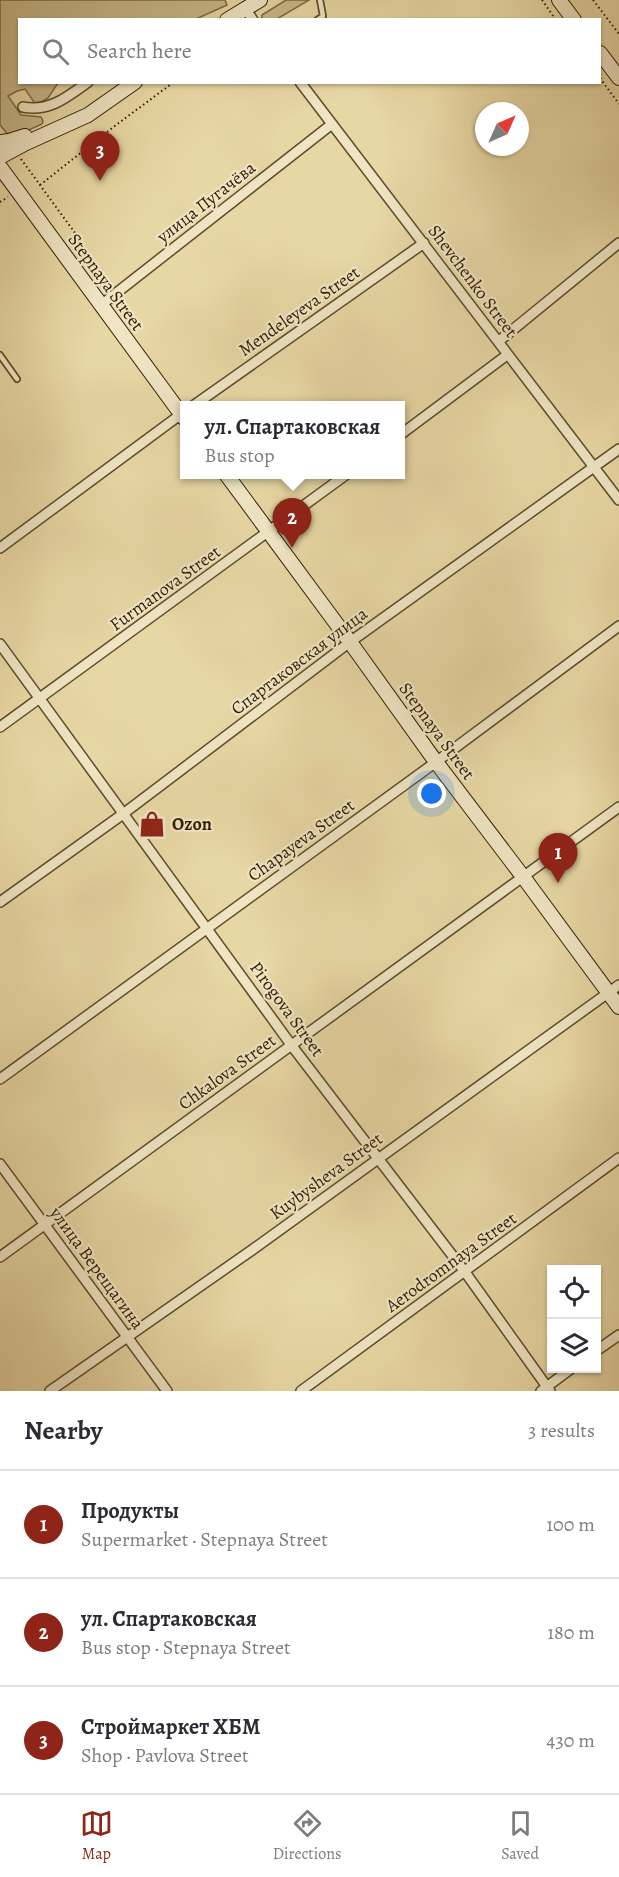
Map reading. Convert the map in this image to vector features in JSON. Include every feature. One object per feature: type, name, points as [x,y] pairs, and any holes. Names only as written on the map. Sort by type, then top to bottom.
[{"type":"main road","points":[[230,18],[260,0]]},
{"type":"main road","points":[[559,0],[572,18]]},
{"type":"main road","points":[[601,54],[619,78]]},
{"type":"main road","points":[[0,157],[71,124],[132,84]]},
{"type":"main road","points":[[0,142],[16,139],[102,105]]},
{"type":"main road","name":"Stepnaya Street","points":[[0,168],[101,305],[180,406]]},
{"type":"main road","name":"Stepnaya Street","points":[[230,479],[436,762],[524,878],[614,989],[619,1007]]},
{"type":"street","points":[[23,107],[36,109],[54,105],[85,84]]},
{"type":"street","name":"Shevchenko Street","points":[[302,84],[619,500]]},
{"type":"street","name":"улица Пугачёва","points":[[101,305],[332,124]]},
{"type":"street","name":"Mendeleyeva Street","points":[[201,401],[424,243]]},
{"type":"street","points":[[499,341],[619,243]]},
{"type":"street","points":[[405,431],[507,355]]},
{"type":"street","name":"Mendeleyeva Street","points":[[0,548],[180,416]]},
{"type":"street","name":"Спартаковская улица","points":[[0,902],[123,814],[350,642],[619,448]]},
{"type":"street","name":"Furmanova Street","points":[[0,727],[340,479]]},
{"type":"street","name":"Chapayeva Street","points":[[0,1079],[619,626]]},
{"type":"street","name":"Pirogova Street","points":[[0,644],[292,1046],[465,1272],[546,1390]]},
{"type":"street","name":"Chkalova Street","points":[[0,1257],[619,807]]},
{"type":"street","name":"Kuybysheva Street","points":[[50,1391],[252,1250],[614,989]]},
{"type":"street","name":"Aerodromnaya Street","points":[[301,1391],[619,1158]]},
{"type":"street","name":"улица Верещагина","points":[[0,1164],[167,1391]]},
{"type":"street","points":[[601,1348],[619,1335]]},
{"type":"street","points":[[546,1390],[566,1373]]},
{"type":"lane","points":[[320,0],[322,16],[320,18]]},
{"type":"lane","points":[[0,355],[17,379]]},
{"type":"path","points":[[542,0],[555,18]]},
{"type":"path","points":[[593,0],[619,34]]},
{"type":"path","points":[[601,79],[619,104]]},
{"type":"path","points":[[40,185],[171,84]]},
{"type":"path","points":[[21,159],[75,233]]},
{"type":"path","points":[[28,182],[34,177]]},
{"type":"path","points":[[0,201],[8,196]]},
{"type":"shaded area","points":[[0,0],[225,0],[227,5],[198,18],[18,18],[18,84],[57,84],[48,98],[36,105],[25,89],[8,96],[21,115],[41,117],[42,124],[11,138],[0,125]]},
{"type":"shaded area","points":[[286,0],[309,0],[279,18],[262,18],[262,15]]},
{"type":"place","name":"Строймаркет ХБМ","points":[[100,181]]},
{"type":"place","name":"ул. Спартаковская","points":[[292,548]]},
{"type":"place","name":"Ozon","points":[[152,824]]},
{"type":"place","name":"Продукты","points":[[558,883]]}]
